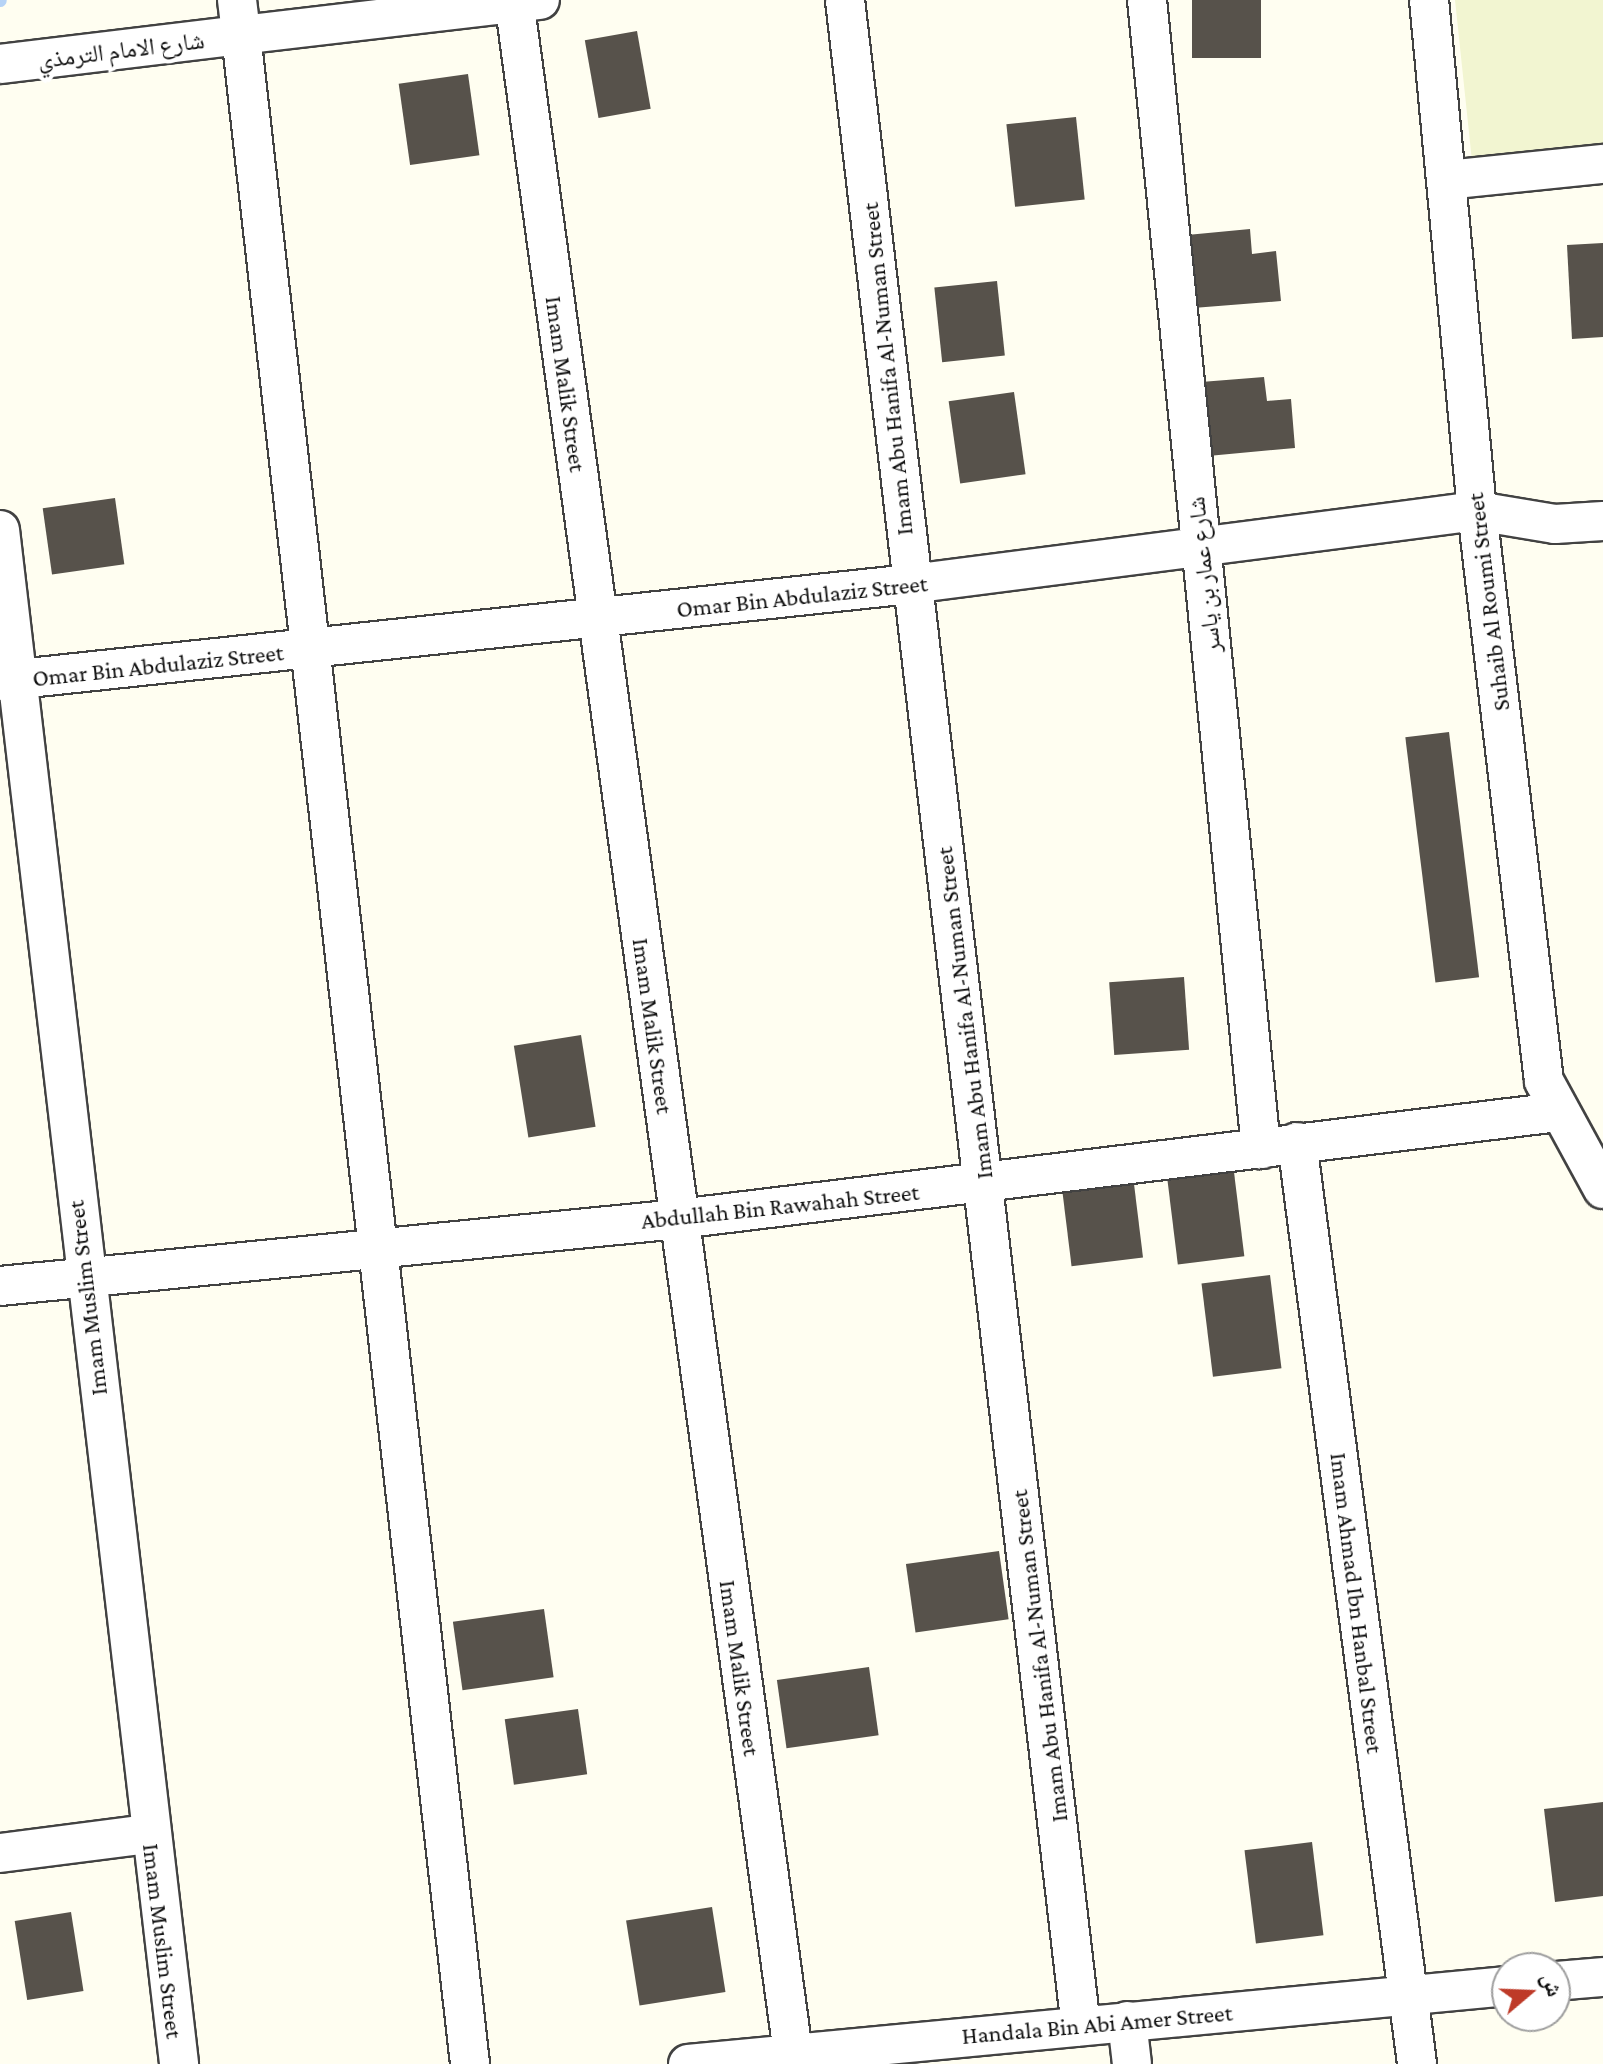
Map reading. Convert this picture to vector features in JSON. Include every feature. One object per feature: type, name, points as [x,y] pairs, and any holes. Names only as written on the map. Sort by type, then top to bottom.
[{"type":"street","name":"Imam Abu Hanifa Al-Numan Street","points":[[845,0],[1081,2026]]},
{"type":"street","name":"شارع عمار بن ياسر","points":[[1147,0],[1201,546],[1279,1146]]},
{"type":"street","name":"Suhaib Al Roumi Street","points":[[1429,0],[1477,511],[1544,1081],[1558,1112],[1593,1155],[1603,1189]]},
{"type":"street","name":"شارع الامام الترمذي","points":[[0,64],[239,18],[523,1]]},
{"type":"street","name":"Imam Malik Street","points":[[523,1],[598,618],[793,2053]]},
{"type":"street","points":[[239,18],[470,2064]]},
{"type":"street","points":[[1447,180],[1603,164]]},
{"type":"street","name":"Omar Bin Abdulaziz Street","points":[[8,680],[911,584],[1477,511],[1555,524],[1603,521]]},
{"type":"street","name":"Imam Muslim Street","points":[[0,530],[8,680],[85,1276],[149,1834],[179,2064]]},
{"type":"street","name":"Abdullah Bin Rawahah Street","points":[[0,1286],[378,1244],[679,1219],[1558,1112]]},
{"type":"street","name":"Imam Ahmad Ibn Hanbal Street","points":[[1279,1146],[1417,2064]]},
{"type":"street","points":[[0,1853],[149,1834]]},
{"type":"street","points":[[1571,1980],[1603,1977]]},
{"type":"street","name":"Handala Bin Abi Amer Street","points":[[688,2064],[793,2053],[865,2055],[1127,2021],[1491,1987]]},
{"type":"street","points":[[1127,2021],[1132,2064]]},
{"type":"green space","points":[[1455,0],[1603,0],[1603,145],[1472,161]]},
{"type":"building","points":[[1192,0],[1261,0],[1261,58],[1192,58]]},
{"type":"building","points":[[637,31],[651,109],[599,118],[585,40]]},
{"type":"building","points":[[468,74],[479,155],[410,165],[399,84]]},
{"type":"building","points":[[1076,117],[1085,200],[1015,207],[1006,124]]},
{"type":"building","points":[[1250,229],[1252,254],[1276,251],[1281,301],[1193,308],[1187,235]]},
{"type":"building","points":[[1603,243],[1603,337],[1572,339],[1567,245]]},
{"type":"building","points":[[997,281],[1005,356],[942,362],[934,288]]},
{"type":"building","points":[[1264,377],[1267,401],[1291,399],[1295,448],[1208,456],[1201,382]]},
{"type":"building","points":[[1014,392],[1026,474],[960,483],[949,401]]},
{"type":"building","points":[[115,498],[124,564],[52,575],[43,508]]},
{"type":"building","points":[[1449,732],[1479,977],[1435,983],[1405,737]]},
{"type":"building","points":[[1184,977],[1189,1050],[1114,1055],[1109,982]]},
{"type":"building","points":[[581,1035],[596,1127],[528,1137],[514,1046]]},
{"type":"building","points":[[1233,1164],[1244,1256],[1178,1264],[1166,1172]]},
{"type":"building","points":[[1134,1184],[1143,1257],[1072,1266],[1063,1193]]},
{"type":"building","points":[[1270,1275],[1281,1368],[1213,1377],[1202,1283]]},
{"type":"building","points":[[999,1551],[1009,1619],[916,1632],[906,1564]]},
{"type":"building","points":[[544,1609],[554,1677],[462,1690],[453,1622]]},
{"type":"building","points":[[869,1667],[879,1735],[787,1748],[777,1680]]},
{"type":"building","points":[[578,1709],[587,1774],[514,1785],[505,1719]]},
{"type":"building","points":[[1603,1802],[1603,1896],[1555,1902],[1544,1809]]},
{"type":"building","points":[[1312,1842],[1323,1935],[1256,1944],[1245,1850]]},
{"type":"building","points":[[712,1907],[725,1992],[640,2006],[626,1921]]},
{"type":"building","points":[[71,1912],[84,1991],[27,2000],[15,1921]]}]
